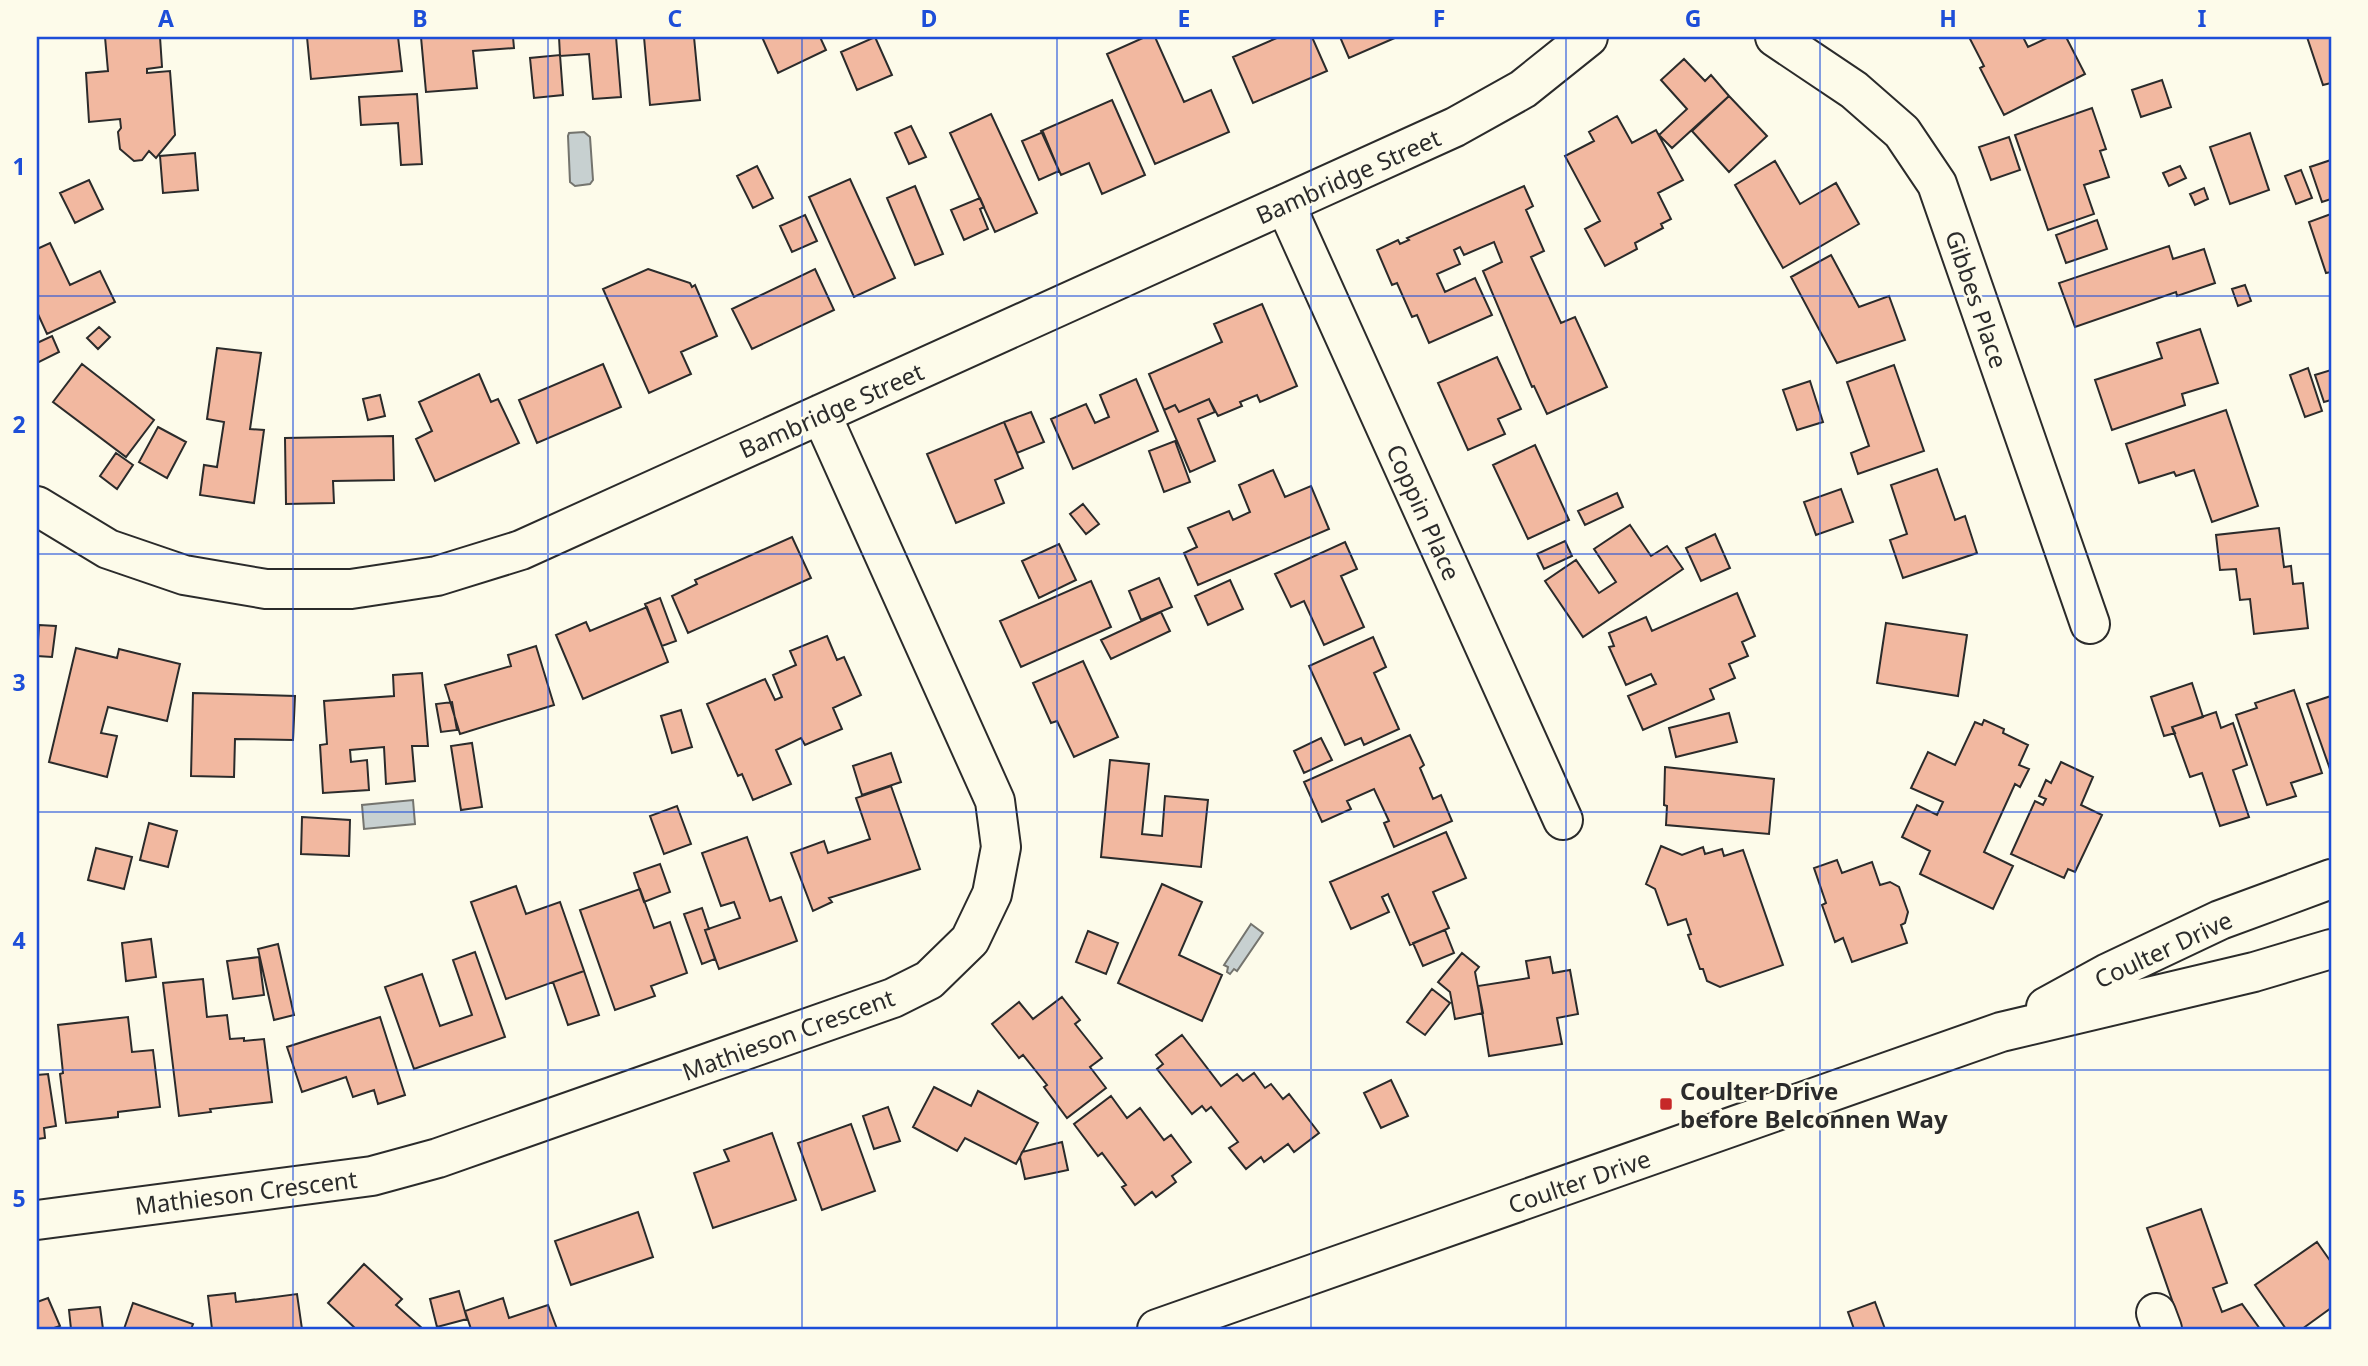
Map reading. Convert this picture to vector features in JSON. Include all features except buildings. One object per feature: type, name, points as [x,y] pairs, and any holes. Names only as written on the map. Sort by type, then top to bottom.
[{"type":"street","name":"Bambridge Street","points":[[37,506],[108,549],[184,575],[266,589],[351,589],[437,576],[521,550],[1455,128],[1523,89],[1588,37]]},
{"type":"street","name":"Gibbes Place","points":[[1775,37],[1854,90],[1902,132],[1937,184],[2090,624]]},
{"type":"street","name":"Coppin Place","points":[[1285,204],[1563,820]]},
{"type":"street","name":"Mathieson Crescent","points":[[37,1220],[372,1176],[438,1158],[893,998],[929,980],[970,940],[992,894],[999,859],[1001,847],[995,801],[821,414]]},
{"type":"street","name":"Coulter Drive","points":[[2001,1032],[2108,973],[2220,920],[2331,879]]},
{"type":"street","name":"Coulter Drive","points":[[1157,1329],[2001,1032],[2255,972],[2331,949]]},
{"type":"shaded area","points":[[584,132],[590,137],[593,180],[590,184],[575,186],[570,182],[568,136],[569,133]]},
{"type":"shaded area","points":[[413,800],[415,824],[364,829],[362,805]]},
{"type":"shaded area","points":[[1251,924],[1263,933],[1237,971],[1234,969],[1230,974],[1227,972],[1228,967],[1224,965]]},
{"type":"place","name":"Coulter Drive before Belconnen Way","points":[[1666,1104]]}]
